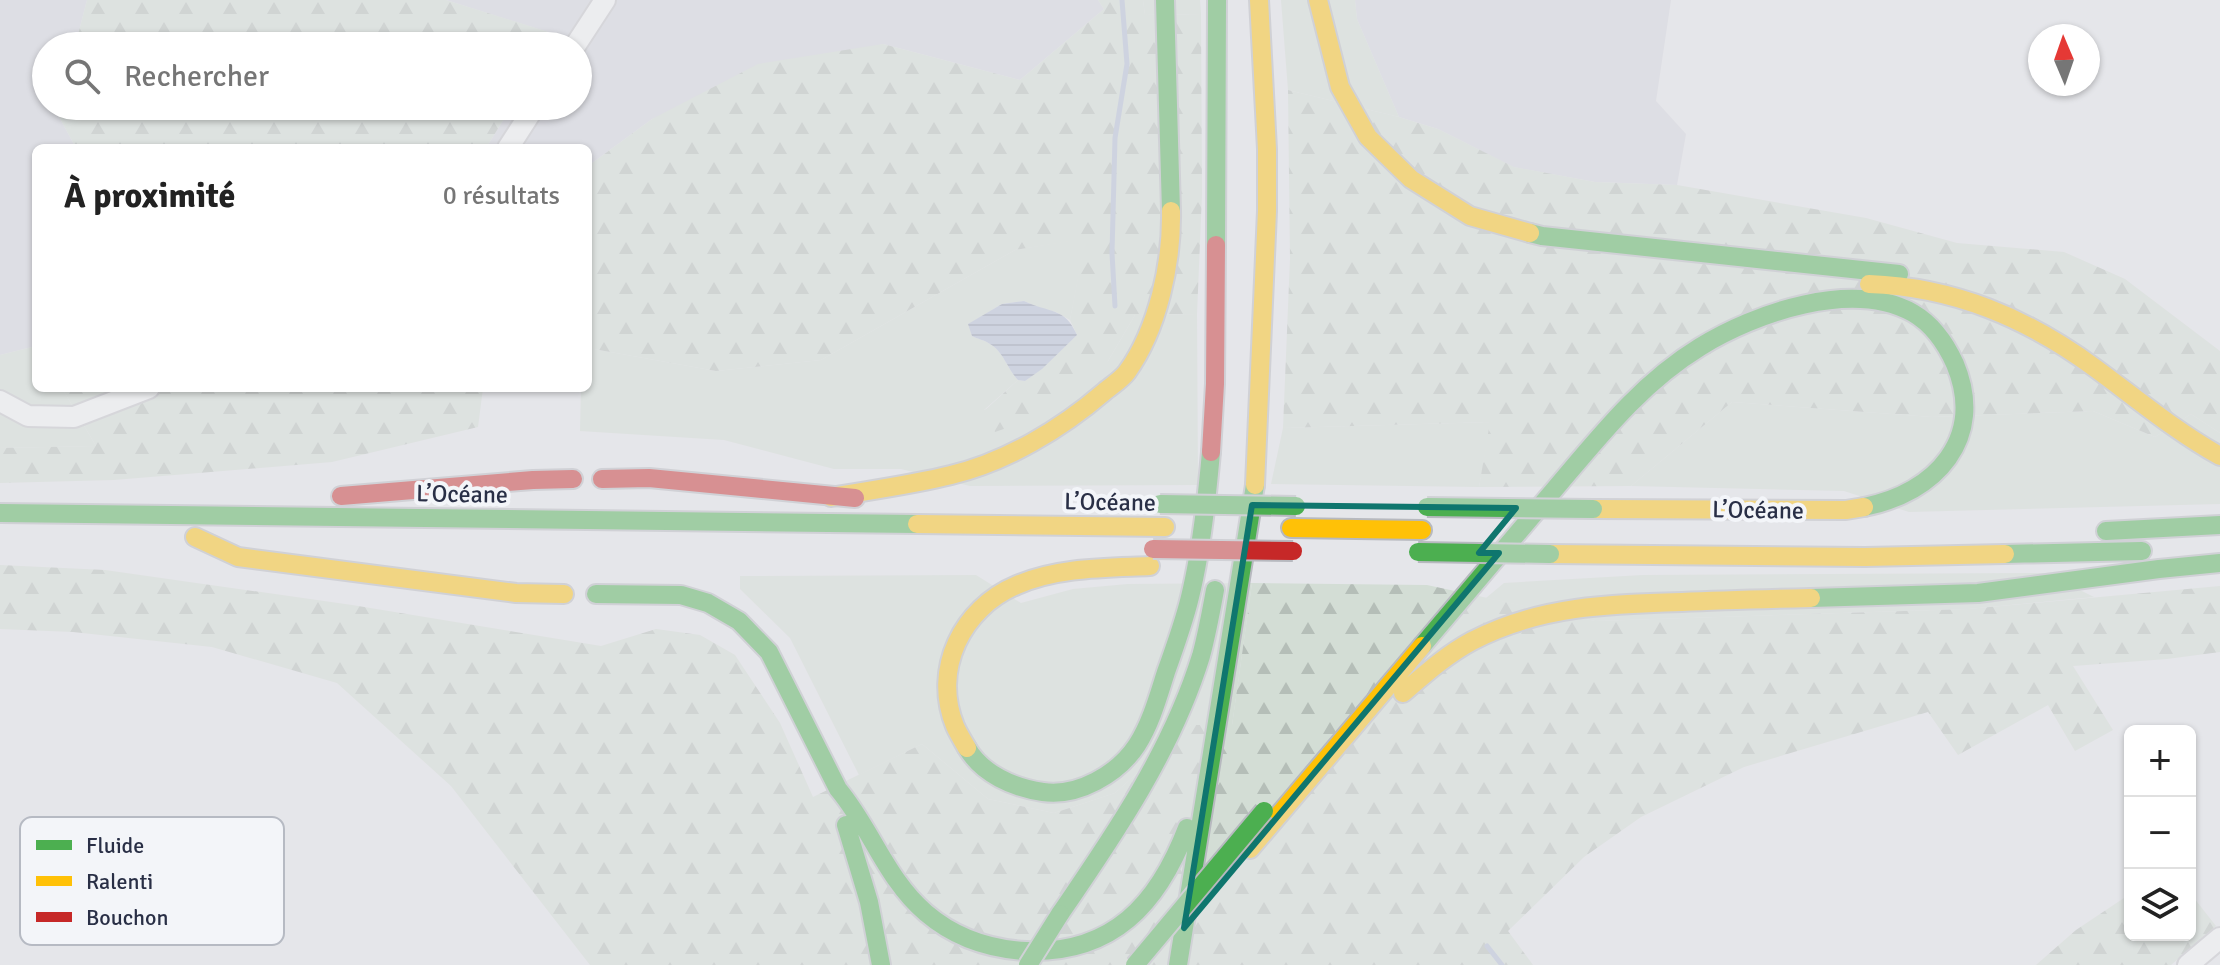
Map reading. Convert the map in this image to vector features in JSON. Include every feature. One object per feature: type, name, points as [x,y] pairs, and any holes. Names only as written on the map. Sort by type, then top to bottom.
[{"type":"highway","points":[[831,497],[953,475],[1021,450],[1089,405],[1126,374],[1149,332],[1164,285],[1171,225],[1165,0]]},
{"type":"highway","name":"L’Océane","points":[[1217,0],[1219,61],[1212,440],[1192,587],[1183,626],[1151,716],[1133,751],[1113,772],[1089,786],[1062,793],[1021,789],[983,769],[961,742],[948,707],[947,666],[964,627],[994,597],[1012,587],[1056,573],[1147,555],[1207,550],[1301,551]]},
{"type":"highway","points":[[1178,965],[1255,483],[1267,211],[1259,0]]},
{"type":"highway","points":[[1318,0],[1340,87],[1368,137],[1411,179],[1470,216],[1542,236],[1884,271],[1937,281],[2017,310],[2028,325]]},
{"type":"highway","points":[[1154,965],[1266,819],[1594,417],[1655,358],[1686,336],[1738,308],[1806,288],[1841,284],[1920,288],[1964,299],[2028,325],[2061,345],[2220,456]]},
{"type":"highway","points":[[1135,965],[1343,738],[1620,412],[1666,370],[1711,338],[1790,307],[1830,300],[1883,302],[1919,317],[1939,336],[1955,361],[1964,393],[1959,435],[1951,453],[1934,475],[1920,486],[1873,506],[1846,510],[1593,509],[1420,507]]},
{"type":"highway","points":[[602,479],[649,478],[831,497],[913,501]]},
{"type":"highway","points":[[214,515],[257,501],[573,479]]},
{"type":"highway","points":[[1028,965],[1096,862],[1170,734],[1207,634],[1228,482]]},
{"type":"highway","points":[[1152,504],[1303,506]]},
{"type":"highway","name":"L’Océane","points":[[0,513],[1429,530]]},
{"type":"highway","points":[[2082,531],[2220,525]]},
{"type":"highway","points":[[1496,531],[1541,532]]},
{"type":"highway","points":[[243,538],[188,537],[238,557],[516,593],[564,594]]},
{"type":"highway","name":"L’Océane","points":[[1411,552],[1897,556],[2220,549]]},
{"type":"highway","points":[[1343,738],[1356,737],[1408,688],[1452,653],[1497,630],[1551,612],[1606,604],[1978,593],[2220,563]]},
{"type":"highway","points":[[596,594],[681,595],[708,603],[739,621],[769,652],[838,789],[851,804],[893,876],[911,899],[948,929],[994,948],[1061,951],[1099,938],[1137,913],[1171,869],[1199,782],[1210,767]]},
{"type":"highway","points":[[838,789],[869,902],[881,965]]},
{"type":"street","points":[[584,32],[605,0]]},
{"type":"street","points":[[511,144],[526,120]]},
{"type":"street","points":[[0,401],[28,416],[74,417],[139,392]]},
{"type":"street","points":[[2188,965],[2220,938]]},
{"type":"highlighted area","points":[[1252,505],[1516,508],[1479,553],[1499,553],[1184,928]]},
{"type":"shaded area","points":[[0,0],[87,0],[79,32],[32,32],[32,120],[61,120],[74,144],[32,144],[32,347],[0,355]]},
{"type":"shaded area","points":[[446,0],[1098,0],[1104,9],[1020,80],[883,44],[652,119],[592,163],[592,144],[488,144],[503,120],[592,120],[592,32],[548,32]]},
{"type":"shaded area","points":[[1355,0],[1671,0],[1656,101],[1686,134],[1677,185],[1595,182],[1513,167],[1438,129],[1399,117],[1357,19]]},
{"type":"green space","points":[[87,0],[446,0],[549,32],[79,32]]},
{"type":"green space","points":[[1098,0],[1143,0],[1145,15],[1201,14],[1202,194],[1197,314],[1135,315],[1108,361],[1052,412],[995,432],[984,411],[1018,380],[1025,381],[1041,369],[1077,335],[1070,320],[1085,239],[1015,250],[821,360],[716,371],[592,349],[592,163],[652,119],[758,64],[883,44],[1020,80],[1104,9]]},
{"type":"green space","points":[[1143,0],[1200,0],[1201,14],[1145,15]]},
{"type":"green space","points":[[1281,0],[1355,0],[1357,19],[1399,117],[1288,90]]},
{"type":"green space","points":[[1288,90],[1438,129],[1514,167],[1595,182],[1677,185],[1866,218],[1957,243],[2064,252],[2125,279],[2220,351],[2220,433],[2191,414],[2155,437],[2093,411],[1932,417],[1732,402],[1631,486],[1479,487],[1490,422],[1283,428],[1290,259]]},
{"type":"green space","points":[[61,120],[503,120],[488,144],[74,144]]},
{"type":"green space","points":[[1086,238],[1070,320],[1024,301],[1002,304],[969,324],[972,336],[995,347],[1018,380],[984,410],[1108,361],[1135,315],[1197,314],[1198,485],[970,486],[901,469],[834,469],[724,440],[580,431],[581,392],[592,392],[592,349],[716,371],[821,360],[1015,250]]},
{"type":"green space","points":[[32,347],[32,392],[64,392],[96,446],[0,448],[0,355]]},
{"type":"green space","points":[[64,392],[482,392],[478,427],[332,462],[114,480],[0,483],[0,448],[96,446]]},
{"type":"green space","points":[[1732,402],[1932,417],[2093,411],[2155,437],[2191,414],[2220,433],[2220,504],[1909,512],[1844,491],[1631,486]]},
{"type":"green space","points":[[1491,422],[1479,487],[1271,484],[1283,428]]},
{"type":"green space","points":[[0,565],[105,570],[352,605],[601,646],[656,629],[700,635],[735,655],[780,723],[813,797],[922,744],[988,799],[1054,813],[1115,793],[1191,725],[1232,725],[1252,583],[1427,585],[1595,621],[1968,609],[2220,586],[2220,652],[2073,666],[2113,730],[2075,751],[2048,705],[1958,755],[1928,712],[1744,767],[1641,817],[1584,857],[1508,931],[1533,965],[590,965],[451,786],[337,683],[212,647],[73,632],[0,629]]},
{"type":"green space","points":[[2045,573],[2094,597],[1968,609],[1595,621],[1486,598],[1504,583],[1643,575]]},
{"type":"green space","points":[[976,575],[1021,603],[1073,589],[1128,584],[1252,583],[1232,726],[1191,725],[1115,793],[1054,813],[988,799],[922,744],[859,775],[790,638],[740,589],[740,576]]},
{"type":"green space","points":[[2124,898],[2124,941],[2196,941],[2196,901],[2216,926],[2171,965],[2036,965],[2076,930]]},
{"type":"water","points":[[1024,301],[1062,315],[1077,335],[1025,381],[1018,380],[995,347],[972,336],[968,324],[1002,304]]},
{"type":"waterway","points":[[1115,306],[1112,253],[1115,138],[1127,64],[1122,0]]},
{"type":"waterway","points":[[1487,946],[1502,965]]},
{"type":"traffic: fast","points":[[1165,0],[1171,211]]},
{"type":"traffic: fast","points":[[1216,245],[1217,0]]},
{"type":"traffic: fast","points":[[1530,233],[1899,274]]},
{"type":"traffic: fast","points":[[1422,646],[1588,450],[1640,394],[1700,347],[1722,334],[1775,312],[1833,300],[1862,299],[1889,303],[1913,313],[1926,323],[1943,342],[1955,364],[1963,391],[1964,416],[1959,438],[1948,458],[1933,475],[1913,489],[1864,507]]},
{"type":"traffic: fast","points":[[967,748],[981,765],[1000,778],[1021,787],[1056,793],[1096,781],[1129,756],[1150,719],[1188,606],[1200,543],[1211,452]]},
{"type":"traffic: fast","points":[[1178,965],[1255,485]]},
{"type":"traffic: fast","points":[[1160,504],[1296,506]]},
{"type":"traffic: fast","points":[[1427,507],[1593,509]]},
{"type":"traffic: fast","points":[[0,513],[917,524]]},
{"type":"traffic: fast","points":[[2106,531],[2220,525]]},
{"type":"traffic: fast","points":[[2005,554],[2142,551]]},
{"type":"traffic: fast","points":[[1418,552],[1550,554]]},
{"type":"traffic: fast","points":[[1811,598],[1978,593],[2220,563]]},
{"type":"traffic: fast","points":[[1060,914],[1121,822],[1174,725],[1201,656],[1215,590]]},
{"type":"traffic: fast","points":[[596,594],[681,595],[708,603],[739,621],[769,652],[838,789],[900,885],[926,913],[948,929],[973,940],[1012,950],[1057,950],[1084,944],[1108,933],[1128,919],[1162,880],[1187,828]]},
{"type":"traffic: fast","points":[[1135,965],[1264,811]]},
{"type":"traffic: fast","points":[[846,825],[869,902],[881,965]]},
{"type":"traffic: fast","points":[[1028,965],[1060,914]]},
{"type":"traffic: slow","points":[[1255,485],[1267,211],[1259,0]]},
{"type":"traffic: slow","points":[[1318,0],[1340,87],[1368,137],[1411,179],[1470,216],[1530,233]]},
{"type":"traffic: slow","points":[[831,497],[936,479],[992,462],[1051,431],[1119,380],[1138,355],[1155,316],[1166,273],[1171,211]]},
{"type":"traffic: slow","points":[[1869,284],[1931,291],[2016,320],[2069,350],[2171,425],[2220,456]]},
{"type":"traffic: slow","points":[[1593,509],[1846,510],[1864,507]]},
{"type":"traffic: slow","points":[[917,524],[1165,527]]},
{"type":"traffic: slow","points":[[1291,528],[1422,530]]},
{"type":"traffic: slow","points":[[195,537],[238,557],[516,593],[564,594]]},
{"type":"traffic: slow","points":[[1550,554],[1865,557],[2005,554]]},
{"type":"traffic: slow","points":[[967,748],[955,726],[947,683],[957,643],[981,609],[998,595],[1033,579],[1082,570],[1150,566]]},
{"type":"traffic: slow","points":[[1403,693],[1472,641],[1497,629],[1548,614],[1627,604],[1811,598]]},
{"type":"traffic: slow","points":[[1250,849],[1422,646]]},
{"type":"traffic: jam","points":[[1211,452],[1216,245]]},
{"type":"traffic: jam","points":[[602,479],[649,478],[855,498]]},
{"type":"traffic: jam","points":[[341,496],[573,479]]},
{"type":"traffic: jam","points":[[1153,549],[1293,551]]}]
